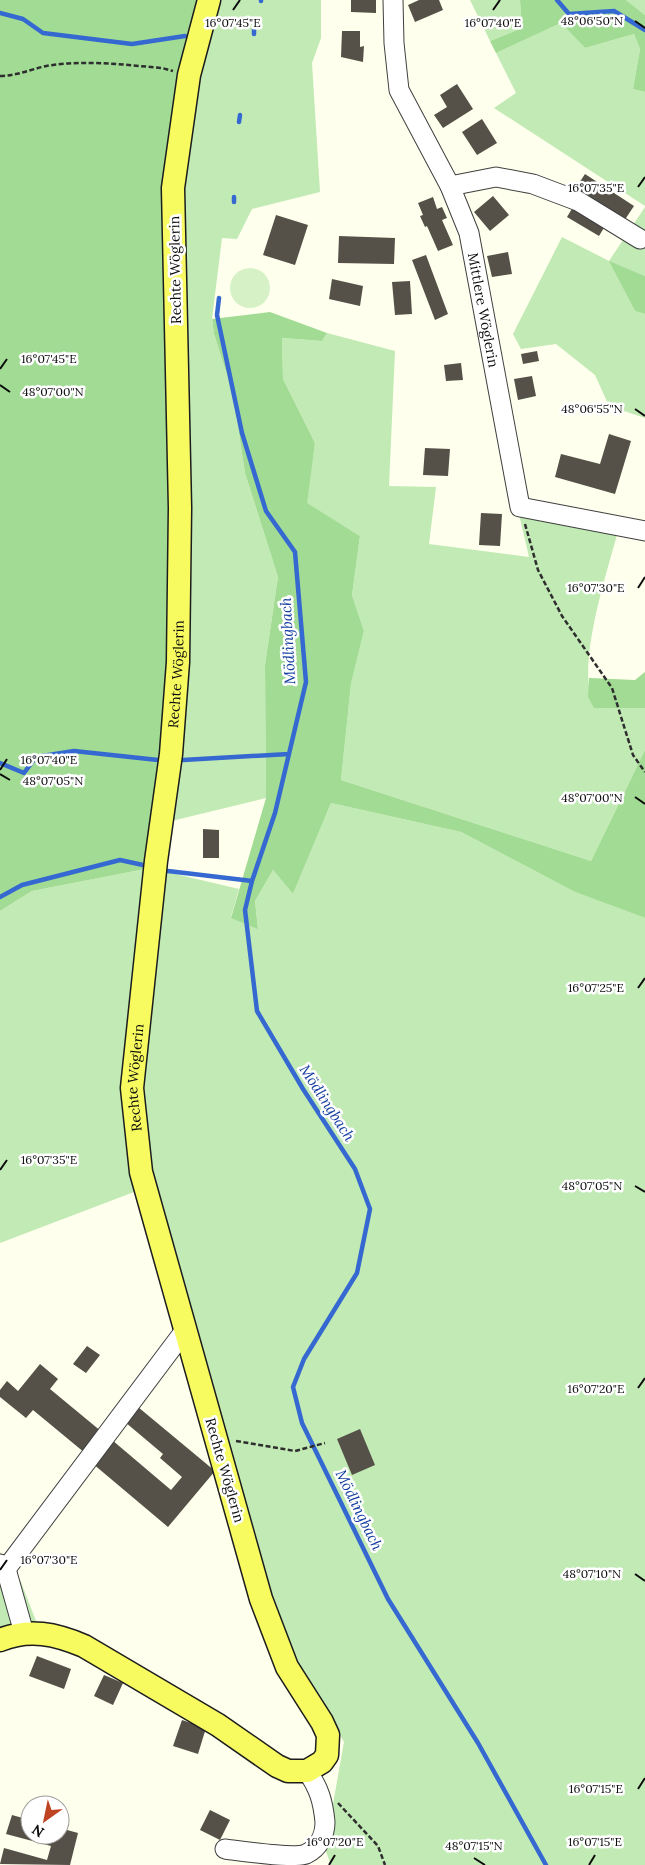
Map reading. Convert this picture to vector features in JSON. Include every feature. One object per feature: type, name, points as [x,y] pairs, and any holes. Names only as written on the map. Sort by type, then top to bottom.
[{"type":"main road","name":"Rechte Wöglerin","points":[[210,0],[189,75],[173,188],[180,508],[178,662],[171,754],[156,861],[132,1088],[140,1172],[261,1599],[275,1641],[287,1667],[322,1722],[328,1735],[327,1755],[313,1779]]},
{"type":"main road","points":[[0,1640],[24,1633],[51,1635],[84,1646],[218,1725],[277,1766],[313,1779]]},
{"type":"street","name":"Mittlere Wöglerin","points":[[393,0],[394,43],[399,90],[450,186],[469,234],[520,507]]},
{"type":"street","points":[[450,186],[496,177],[533,184],[578,200],[640,239]]},
{"type":"street","points":[[520,507],[645,531]]},
{"type":"street","points":[[24,1633],[3,1567],[186,1330]]},
{"type":"street","points":[[225,1850],[305,1854],[322,1839],[325,1827],[324,1808],[313,1779]]},
{"type":"path","points":[[0,76],[12,76],[52,65],[93,63],[162,68],[189,75]]},
{"type":"path","points":[[520,507],[538,570],[562,616],[612,688],[633,755],[645,772]]},
{"type":"path","points":[[216,1438],[295,1451],[325,1443]]},
{"type":"path","points":[[313,1779],[378,1846],[385,1865]]},
{"type":"green space","points":[[0,0],[203,0],[178,81],[168,367],[169,686],[150,868],[32,891],[0,911]]},
{"type":"green space","points":[[203,0],[321,0],[321,38],[312,63],[320,192],[252,209],[237,239],[222,238],[212,319],[214,334],[233,394],[245,473],[278,577],[265,665],[266,798],[155,825],[169,686],[168,367],[164,181]]},
{"type":"green space","points":[[470,0],[520,0],[522,28],[490,41]]},
{"type":"green space","points":[[520,0],[626,0],[645,15],[645,92],[633,89],[640,49],[634,34],[585,48],[561,23],[496,53],[490,41],[522,28]]},
{"type":"green space","points":[[626,0],[645,0],[645,15]]},
{"type":"green space","points":[[561,23],[585,48],[634,34],[640,49],[633,89],[645,92],[645,206],[494,108],[516,93],[496,53]]},
{"type":"green space","points":[[645,207],[645,276],[610,262],[635,311],[645,314],[645,418],[609,406],[595,375],[556,344],[521,349],[513,334],[562,237],[609,261]]},
{"type":"green space","points":[[609,261],[645,276],[645,314],[635,311]]},
{"type":"green space","points":[[254,268],[261,271],[267,277],[270,288],[269,296],[261,305],[254,308],[246,308],[239,305],[231,296],[230,284],[233,277],[242,269]]},
{"type":"green space","points":[[270,312],[327,333],[322,341],[282,338],[283,379],[315,443],[307,503],[360,536],[352,595],[364,631],[351,684],[341,780],[591,861],[645,750],[645,918],[575,892],[461,832],[331,803],[293,894],[273,870],[255,901],[258,929],[231,918],[266,798],[265,665],[278,577],[245,473],[233,394],[214,334],[212,319]]},
{"type":"green space","points":[[327,333],[395,351],[389,486],[436,487],[429,544],[529,557],[518,510],[618,531],[594,621],[588,670],[590,691],[595,708],[645,708],[645,750],[591,861],[341,780],[351,684],[364,631],[352,595],[360,536],[306,503],[315,443],[283,379],[282,338],[322,341]]},
{"type":"green space","points":[[645,672],[645,708],[594,708],[588,697],[589,678],[635,680]]},
{"type":"green space","points":[[331,803],[461,832],[575,892],[645,918],[645,1865],[331,1865],[325,1849],[344,1742],[295,1660],[274,1610],[155,1184],[0,1243],[0,911],[32,891],[150,868],[239,889],[231,917],[258,928],[255,901],[273,870],[293,894]]},
{"type":"green space","points":[[0,1552],[21,1582],[36,1621],[0,1627]]},
{"type":"building","points":[[351,0],[376,0],[376,13],[351,12]]},
{"type":"building","points":[[419,0],[439,0],[443,10],[415,22],[408,5]]},
{"type":"building","points":[[342,31],[360,31],[360,47],[364,46],[363,62],[341,57]]},
{"type":"building","points":[[457,84],[473,109],[443,128],[434,115],[447,107],[440,95]]},
{"type":"building","points":[[482,119],[497,143],[477,155],[462,132]]},
{"type":"building","points":[[585,174],[634,206],[624,221],[575,189]]},
{"type":"building","points":[[493,196],[509,215],[490,231],[474,212]]},
{"type":"building","points":[[433,197],[437,209],[442,207],[447,218],[442,220],[453,245],[438,251],[427,226],[425,227],[420,216],[423,215],[418,203]]},
{"type":"building","points":[[573,207],[605,226],[599,236],[567,217]]},
{"type":"building","points":[[276,215],[308,225],[295,265],[263,255]]},
{"type":"building","points":[[339,236],[395,238],[394,264],[338,263]]},
{"type":"building","points":[[508,252],[512,274],[492,277],[487,256]]},
{"type":"building","points":[[426,255],[448,314],[435,320],[412,260]]},
{"type":"building","points":[[332,279],[363,286],[360,306],[329,299]]},
{"type":"building","points":[[410,281],[412,314],[395,315],[392,282]]},
{"type":"building","points":[[537,351],[539,361],[523,364],[521,354]]},
{"type":"building","points":[[461,363],[463,380],[446,381],[444,365]]},
{"type":"building","points":[[532,376],[536,396],[518,400],[514,379]]},
{"type":"building","points":[[609,434],[631,441],[615,494],[555,477],[561,454],[600,464]]},
{"type":"building","points":[[425,448],[450,449],[448,476],[423,475]]},
{"type":"building","points":[[481,513],[502,514],[500,546],[479,545]]},
{"type":"building","points":[[203,829],[219,830],[219,858],[203,858]]},
{"type":"building","points":[[87,1346],[100,1355],[86,1373],[73,1364]]},
{"type":"building","points":[[40,1364],[58,1379],[50,1389],[102,1432],[85,1453],[33,1410],[26,1418],[0,1397],[0,1390],[7,1381],[18,1391]]},
{"type":"building","points":[[138,1407],[215,1471],[168,1527],[92,1463],[112,1440],[171,1490],[182,1477],[160,1458],[163,1454],[125,1422]]},
{"type":"building","points":[[360,1429],[375,1465],[352,1475],[337,1439]]},
{"type":"building","points":[[37,1656],[71,1669],[64,1689],[29,1676]]},
{"type":"building","points":[[104,1675],[123,1683],[113,1705],[94,1696]]},
{"type":"building","points":[[182,1720],[206,1728],[198,1754],[173,1746]]},
{"type":"building","points":[[210,1810],[230,1820],[220,1840],[200,1830]]},
{"type":"building","points":[[12,1815],[20,1817],[20,1838],[6,1834]]},
{"type":"building","points":[[70,1831],[78,1833],[70,1865],[0,1864],[4,1848],[47,1860],[51,1846],[47,1845],[70,1845]]},
{"type":"waterway","points":[[557,0],[569,14],[614,11],[645,30]]},
{"type":"waterway","points":[[0,13],[23,19],[43,33],[132,44],[185,36]]},
{"type":"waterway","name":"Mödlingbach","points":[[254,28],[254,34]]},
{"type":"waterway","name":"Mödlingbach","points":[[239,122],[240,115]]},
{"type":"waterway","name":"Mödlingbach","points":[[234,197],[234,202]]},
{"type":"waterway","name":"Mödlingbach","points":[[219,298],[217,315],[242,433],[266,511],[295,552],[306,682],[275,813],[252,881],[245,910],[257,1011],[303,1089],[355,1169],[370,1209],[357,1273],[304,1359],[293,1387],[302,1423],[388,1599],[478,1743],[546,1865]]},
{"type":"waterway","points":[[0,763],[24,773],[36,757],[74,751],[158,760]]},
{"type":"waterway","points":[[183,760],[289,754]]},
{"type":"waterway","points":[[0,897],[22,885],[120,860],[143,865]]},
{"type":"waterway","points":[[168,871],[252,881]]}]
